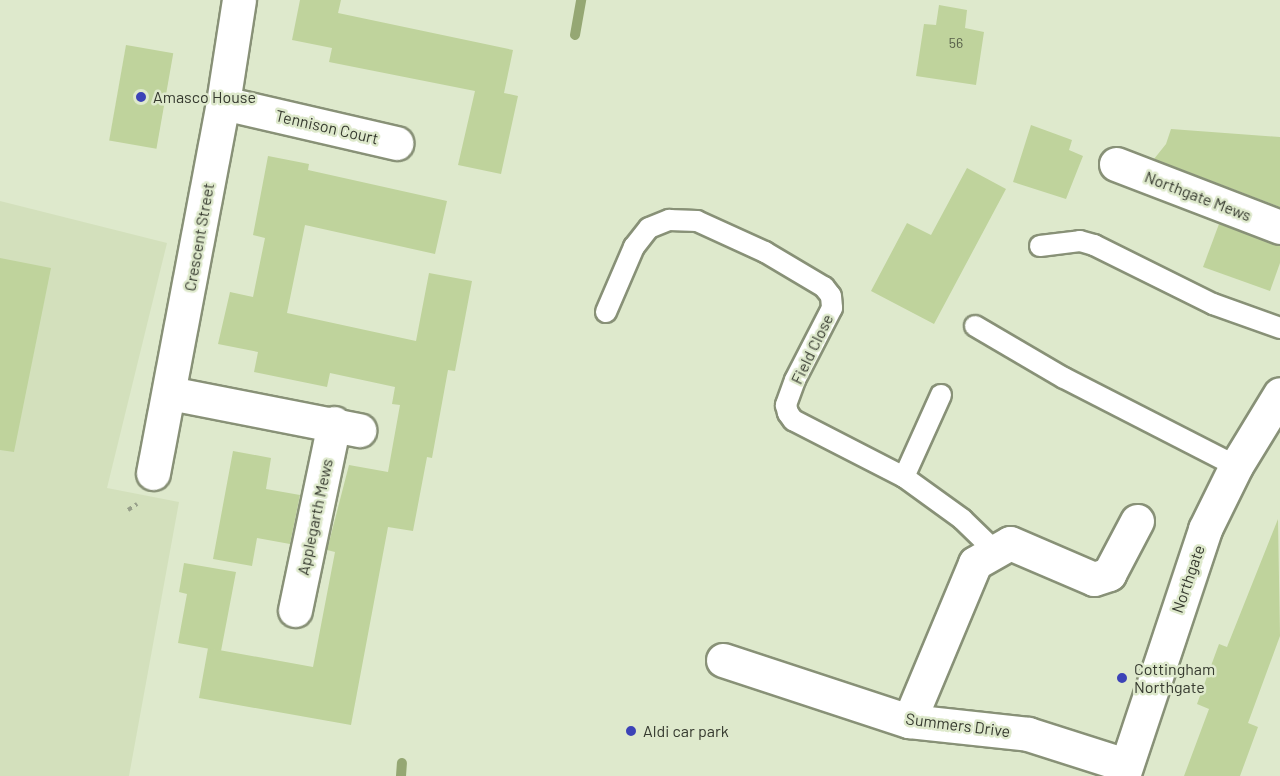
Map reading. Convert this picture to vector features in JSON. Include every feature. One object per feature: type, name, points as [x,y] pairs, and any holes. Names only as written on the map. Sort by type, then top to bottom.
[{"type":"street","name":"Crescent Street","points":[[153,472],[170,393],[223,103],[238,0]]},
{"type":"street","name":"Tennison Court","points":[[223,103],[396,143]]},
{"type":"street","name":"Northgate Mews","points":[[1116,165],[1280,227]]},
{"type":"street","name":"Applegarth Mews","points":[[170,393],[346,427],[296,610]]},
{"type":"street","name":"Northgate","points":[[1124,771],[1205,529],[1236,466],[1280,394]]},
{"type":"street","points":[[909,721],[975,563],[1010,543],[1094,579],[1109,574],[1137,521]]},
{"type":"street","name":"Summers Drive","points":[[723,660],[909,721],[1028,734],[1124,771]]},
{"type":"lane","name":"Field Close","points":[[606,312],[634,247],[659,222],[697,222],[765,252],[831,296],[832,308],[795,380],[786,405],[793,420],[904,477],[962,519],[996,552]]},
{"type":"lane","points":[[1040,246],[1080,241],[1094,245],[1214,304],[1280,328]]},
{"type":"lane","points":[[975,326],[1064,378],[1236,466]]},
{"type":"lane","points":[[904,477],[941,395]]},
{"type":"shaded area","points":[[0,201],[167,243],[107,488],[179,502],[129,776],[0,776]]},
{"type":"building","points":[[300,0],[341,0],[338,13],[513,50],[504,93],[518,96],[501,174],[458,165],[475,91],[329,62],[332,48],[292,40]]},
{"type":"building","points":[[939,5],[967,10],[965,28],[984,32],[976,85],[916,76],[924,24],[936,25]]},
{"type":"building","name":"Amasco House","points":[[126,45],[173,53],[156,149],[109,141]]},
{"type":"building","points":[[1031,125],[1072,140],[1069,150],[1083,156],[1066,199],[1013,182]]},
{"type":"building","points":[[1171,129],[1280,137],[1280,207],[1154,159],[1166,144]]},
{"type":"building","points":[[268,156],[309,164],[308,170],[447,201],[435,254],[305,225],[287,313],[416,341],[429,273],[472,281],[455,371],[448,370],[432,458],[427,457],[413,531],[388,527],[351,725],[199,698],[208,648],[313,667],[335,552],[327,550],[349,465],[388,472],[400,405],[392,404],[395,387],[330,373],[327,387],[254,372],[258,352],[218,344],[230,292],[253,297],[265,238],[253,235]]},
{"type":"building","points":[[967,168],[1006,189],[934,324],[871,291],[907,223],[931,235]]},
{"type":"building","points":[[1219,224],[1280,245],[1280,263],[1270,291],[1203,267]]},
{"type":"building","points":[[0,258],[51,268],[14,452],[0,450]]},
{"type":"building","points":[[233,451],[271,458],[266,489],[300,495],[290,544],[257,538],[252,566],[213,559]]},
{"type":"building","points":[[1278,519],[1280,636],[1248,723],[1258,727],[1240,776],[1184,776],[1209,709],[1197,704],[1219,644],[1227,647]]},
{"type":"building","points":[[184,563],[236,572],[221,651],[178,643],[187,594],[179,592]]},
{"type":"waterway","points":[[575,35],[581,0]]},
{"type":"waterway","points":[[401,776],[402,763]]},
{"type":"place","name":"Amasco House","points":[[141,97]]},
{"type":"place","name":"Cottingham Northgate","points":[[1122,678]]},
{"type":"place","name":"Aldi car park","points":[[631,731]]}]
